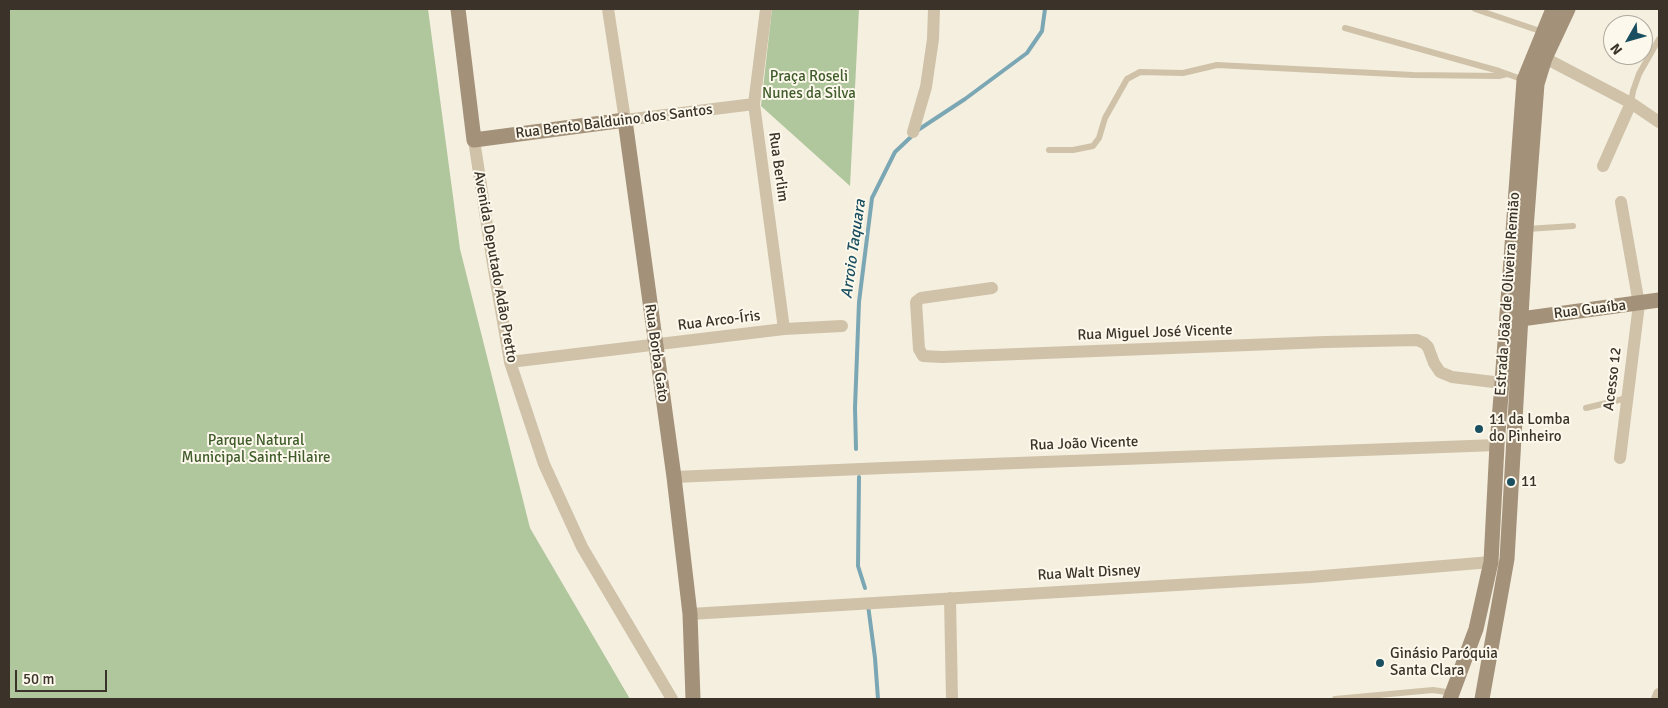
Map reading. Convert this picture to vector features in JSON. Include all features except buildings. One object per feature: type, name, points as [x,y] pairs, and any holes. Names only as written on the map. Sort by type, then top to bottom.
[{"type":"main road","name":"Avenida Deputado Adão Pretto","points":[[458,9],[474,140]]},
{"type":"main road","name":"Estrada João de Oliveira Remião","points":[[1452,696],[1476,629],[1491,562],[1497,445],[1524,80],[1553,9]]},
{"type":"main road","name":"Estrada João de Oliveira Remião","points":[[1482,699],[1507,559],[1526,229],[1537,84],[1545,58],[1568,9]]},
{"type":"main road","name":"Rua Bento Balduino dos Santos","points":[[474,140],[625,120]]},
{"type":"main road","name":"Rua Borba Gato","points":[[625,120],[654,345],[674,477],[690,614],[693,699]]},
{"type":"main road","name":"Rua Guaíba","points":[[1521,319],[1659,300]]},
{"type":"street","name":"Rua Borba Gato","points":[[608,9],[625,120]]},
{"type":"street","name":"Rua Berlim","points":[[766,9],[754,104],[784,329]]},
{"type":"street","points":[[913,132],[926,87],[933,39],[934,9]]},
{"type":"street","points":[[1545,58],[1631,102],[1659,122]]},
{"type":"street","points":[[1603,166],[1631,102]]},
{"type":"street","name":"Rua Bento Balduino dos Santos","points":[[625,120],[754,104]]},
{"type":"street","name":"Avenida Deputado Adão Pretto","points":[[474,140],[510,362],[544,464],[582,547],[672,699]]},
{"type":"street","name":"Acesso 12","points":[[1620,458],[1639,304],[1621,202]]},
{"type":"street","name":"Rua Miguel José Vicente","points":[[992,288],[921,298],[916,302],[919,350],[923,356],[942,357],[1417,340],[1424,342],[1440,372],[1452,377],[1502,383]]},
{"type":"street","name":"Rua Arco-Íris","points":[[510,362],[784,329],[842,326]]},
{"type":"street","name":"Rua João Vicente","points":[[674,477],[1497,445]]},
{"type":"street","name":"Rua Walt Disney","points":[[690,614],[1311,577],[1491,562]]},
{"type":"street","points":[[950,598],[952,699]]},
{"type":"street","points":[[1657,699],[1659,694]]},
{"type":"lane","points":[[1475,9],[1543,32]]},
{"type":"lane","points":[[1345,28],[1524,80]]},
{"type":"lane","points":[[1631,102],[1632,91],[1639,74],[1659,39]]},
{"type":"lane","points":[[1049,150],[1073,150],[1092,146],[1099,138],[1105,118],[1127,79],[1140,72],[1183,73],[1217,65],[1413,75],[1500,76],[1508,74]]},
{"type":"lane","points":[[1526,229],[1573,226]]},
{"type":"lane","points":[[1586,408],[1627,398]]},
{"type":"lane","points":[[1335,699],[1433,690],[1452,696]]},
{"type":"green space","name":"Parque Natural Municipal Saint-Hilaire","points":[[9,9],[428,9],[460,249],[530,528],[630,699],[9,699]]},
{"type":"green space","name":"Praça Roseli Nunes da Silva","points":[[772,9],[859,9],[850,186],[761,106]]},
{"type":"waterway","name":"Arroio Taquara","points":[[918,130],[965,99],[1027,53],[1042,31],[1045,9]]},
{"type":"waterway","name":"Arroio Taquara","points":[[856,449],[855,408],[859,302],[872,198],[895,152],[913,135]]},
{"type":"waterway","name":"Arroio Taquara","points":[[859,477],[858,566],[865,588]]},
{"type":"waterway","name":"Arroio Taquara","points":[[868,605],[878,699]]},
{"type":"place","name":"11 da Lomba do Pinheiro","points":[[1479,429]]},
{"type":"place","name":"11","points":[[1511,482]]},
{"type":"place","name":"Ginásio Paróquia Santa Clara","points":[[1380,663]]}]
